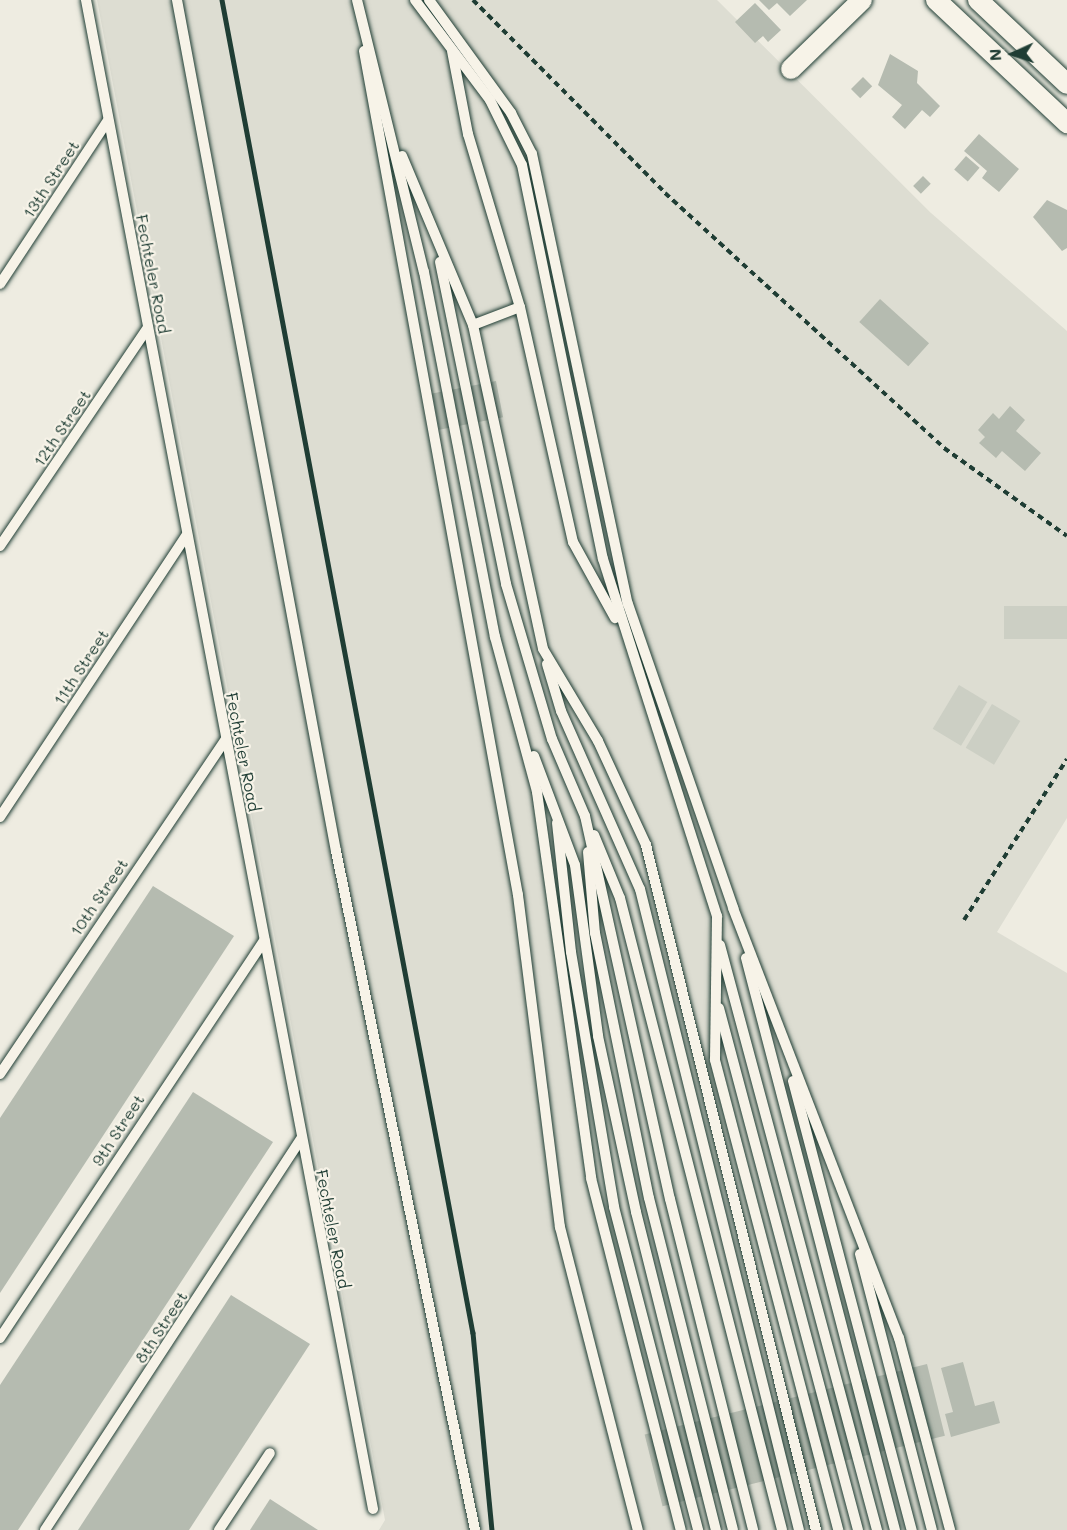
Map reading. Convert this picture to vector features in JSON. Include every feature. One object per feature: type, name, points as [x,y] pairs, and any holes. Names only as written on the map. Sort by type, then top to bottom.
[{"type":"street","points":[[791,69],[862,0]]},
{"type":"street","points":[[936,0],[1067,123]]},
{"type":"street","points":[[978,0],[1067,84]]},
{"type":"lane","name":"Fechteler Road","points":[[86,0],[373,1509]]},
{"type":"lane","points":[[177,0],[336,851],[475,1530]]},
{"type":"lane","points":[[357,0],[389,123],[495,637],[526,737],[555,802],[575,865],[598,1036],[636,1212],[716,1530]]},
{"type":"lane","points":[[357,0],[382,165],[518,895],[560,1227],[638,1530]]},
{"type":"lane","points":[[415,0],[502,119],[522,165],[593,518],[623,631],[717,916],[715,1060],[838,1530]]},
{"type":"lane","points":[[429,0],[511,113],[532,154],[618,570],[733,908],[899,1338],[950,1530]]},
{"type":"lane","points":[[452,49],[468,134],[520,308],[573,542],[623,631]]},
{"type":"lane","name":"13th Street","points":[[0,284],[108,120]]},
{"type":"lane","points":[[389,123],[473,325],[543,649],[561,711],[640,889],[799,1530]]},
{"type":"lane","points":[[434,234],[506,584],[552,739],[620,898],[782,1530]]},
{"type":"lane","points":[[473,325],[520,308]]},
{"type":"lane","name":"12th Street","points":[[0,546],[148,327]]},
{"type":"lane","name":"11th Street","points":[[0,817],[187,534]]},
{"type":"lane","points":[[543,649],[598,741],[646,845],[816,1530]]},
{"type":"lane","points":[[526,737],[591,1178],[681,1530]]},
{"type":"lane","name":"10th Street","points":[[0,1074],[226,739]]},
{"type":"lane","points":[[555,802],[571,952],[614,1207],[698,1530]]},
{"type":"lane","points":[[585,816],[595,933],[646,1187],[733,1530]]},
{"type":"lane","points":[[585,816],[670,1199],[753,1530]]},
{"type":"lane","points":[[733,908],[895,1530]]},
{"type":"lane","points":[[717,932],[877,1530]]},
{"type":"lane","name":"9th Street","points":[[0,1338],[264,940]]},
{"type":"lane","points":[[716,995],[858,1530]]},
{"type":"lane","points":[[780,1029],[912,1530]]},
{"type":"lane","name":"8th Street","points":[[45,1530],[301,1139]]},
{"type":"lane","points":[[847,1204],[932,1530]]},
{"type":"lane","points":[[219,1530],[270,1453]]},
{"type":"path","points":[[473,0],[665,193],[945,448],[1067,536]]},
{"type":"path","points":[[964,920],[1067,759]]},
{"type":"shaded area","points":[[97,0],[717,0],[931,213],[1067,331],[1067,818],[997,932],[1067,973],[1067,1530],[379,1530],[385,1520]]},
{"type":"shaded area","points":[[1004,606],[1067,606],[1067,639],[1004,639]]},
{"type":"shaded area","points":[[959,685],[987,702],[961,746],[933,729]]},
{"type":"shaded area","points":[[992,704],[1020,721],[994,765],[966,748]]},
{"type":"building","points":[[759,0],[807,0],[790,16],[777,3],[769,10]]},
{"type":"building","points":[[755,3],[781,30],[768,42],[763,36],[755,43],[735,22]]},
{"type":"building","points":[[890,54],[918,71],[917,83],[940,106],[930,117],[922,110],[905,129],[892,117],[902,105],[878,85]]},
{"type":"building","points":[[863,77],[872,86],[860,98],[851,89]]},
{"type":"building","points":[[979,134],[1019,169],[999,192],[982,178],[987,171],[964,151]]},
{"type":"building","points":[[966,156],[980,168],[968,181],[954,170]]},
{"type":"building","points":[[923,176],[931,184],[921,194],[913,186]]},
{"type":"building","points":[[1047,200],[1067,210],[1067,248],[1062,251],[1033,217]]},
{"type":"building","points":[[880,299],[929,343],[908,366],[859,322]]},
{"type":"building","points":[[496,381],[503,417],[439,430],[432,393]]},
{"type":"building","points":[[1010,406],[1025,420],[1016,431],[1041,453],[1025,471],[1002,451],[996,458],[979,443],[985,437],[978,430],[993,413],[999,419]]},
{"type":"building","points":[[153,886],[234,936],[0,1293],[0,1118]]},
{"type":"building","points":[[193,1092],[273,1142],[18,1530],[0,1530],[0,1385]]},
{"type":"building","points":[[231,1295],[310,1344],[189,1530],[78,1530]]},
{"type":"building","points":[[963,1362],[975,1406],[994,1401],[1000,1423],[951,1437],[945,1414],[953,1412],[941,1368]]},
{"type":"building","points":[[927,1364],[945,1436],[663,1506],[645,1434]]},
{"type":"building","points":[[270,1499],[318,1530],[250,1530]]},
{"type":"railway","points":[[222,0],[473,1333],[492,1530]]}]
